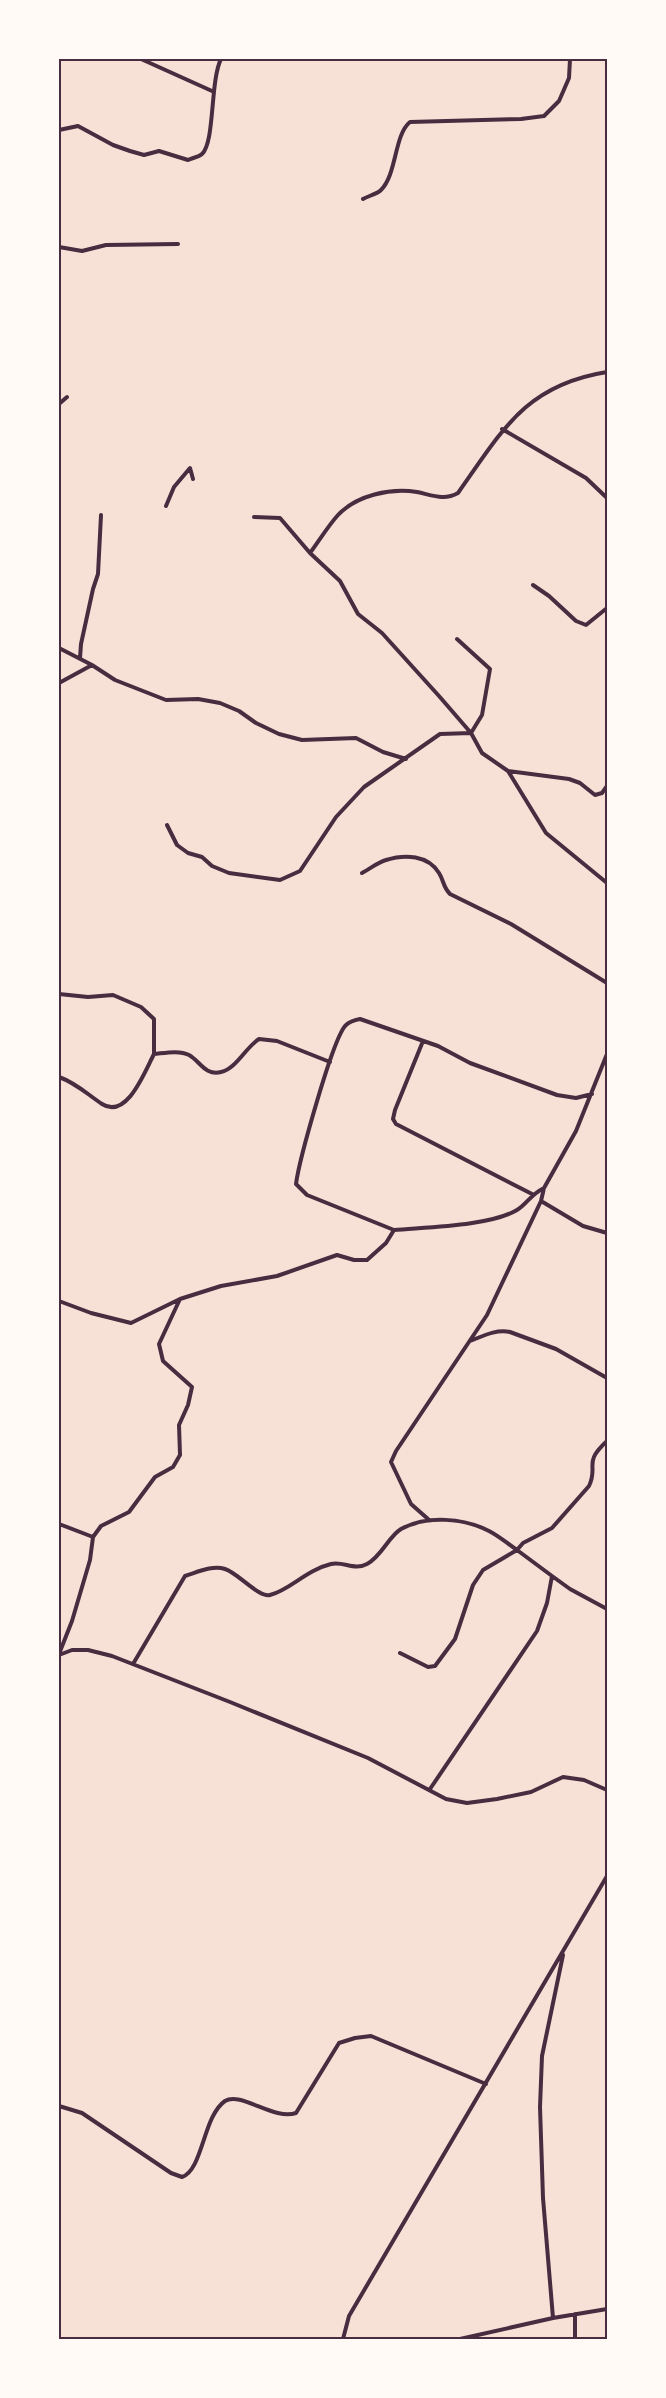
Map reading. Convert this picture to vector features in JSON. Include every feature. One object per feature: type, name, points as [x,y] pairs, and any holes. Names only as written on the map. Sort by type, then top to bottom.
[{"type":"street","points":[[142,59],[212,91]]},
{"type":"street","points":[[59,130],[78,126],[113,145],[144,155],[159,151],[188,160],[202,154],[208,143],[212,91],[217,66],[221,59]]},
{"type":"street","points":[[363,199],[381,191],[392,168],[404,127],[410,122],[521,119],[544,116],[559,101],[569,78],[570,59]]},
{"type":"street","points":[[59,247],[82,251],[106,245],[178,244]]},
{"type":"street","points":[[310,553],[338,515],[358,500],[394,492],[416,492],[436,497],[451,497],[458,493],[502,429],[526,405],[550,389],[607,372]]},
{"type":"street","points":[[59,404],[67,397]]},
{"type":"street","points":[[502,429],[586,478],[607,498]]},
{"type":"street","points":[[166,506],[174,487],[190,468],[193,479]]},
{"type":"street","points":[[80,658],[81,644],[98,574],[101,514]]},
{"type":"street","points":[[254,516],[280,518],[310,553],[340,581],[358,614],[382,634],[471,733],[482,752],[508,771],[546,833],[607,883]]},
{"type":"street","points":[[532,585],[550,596],[576,621],[586,626],[607,608]]},
{"type":"street","points":[[456,639],[490,670],[482,715],[471,733]]},
{"type":"street","points":[[59,648],[92,664],[115,680],[166,700],[198,699],[220,703],[239,711],[256,723],[279,734],[302,740],[356,738],[383,752],[406,759]]},
{"type":"street","points":[[59,683],[92,664]]},
{"type":"street","points":[[167,825],[177,845],[188,853],[202,857],[212,866],[229,873],[280,880],[300,871],[336,817],[364,787],[440,734],[471,733]]},
{"type":"street","points":[[508,771],[569,778],[580,783],[595,794],[602,793],[607,786]]},
{"type":"street","points":[[362,873],[386,860],[416,857],[430,862],[440,874],[444,887],[450,894],[511,924],[607,983]]},
{"type":"street","points":[[59,994],[88,997],[113,995],[141,1007],[154,1019],[154,1054],[125,1104],[116,1107],[104,1105],[69,1081],[59,1077]]},
{"type":"street","points":[[544,1188],[532,1194],[518,1209],[498,1217],[394,1230],[307,1195],[296,1184],[299,1164],[341,1032],[345,1025],[360,1019],[424,1040],[470,1063],[557,1096],[576,1098],[592,1094]]},
{"type":"street","points":[[154,1054],[172,1052],[188,1054],[206,1070],[222,1072],[234,1064],[249,1045],[258,1039],[277,1041],[330,1062]]},
{"type":"street","points":[[424,1040],[395,1110],[393,1119],[396,1124],[532,1194]]},
{"type":"street","points":[[428,1519],[410,1504],[391,1462],[396,1451],[487,1315],[541,1201],[544,1188],[576,1131],[607,1054]]},
{"type":"street","points":[[541,1201],[583,1226],[607,1233]]},
{"type":"street","points":[[59,1301],[91,1313],[131,1323],[180,1299],[221,1286],[277,1276],[292,1269],[316,1264],[337,1254],[354,1260],[367,1260],[386,1243],[394,1230]]},
{"type":"street","points":[[59,1654],[75,1612],[90,1560],[93,1536],[101,1526],[129,1512],[155,1476],[173,1467],[180,1455],[180,1424],[188,1405],[192,1387],[163,1360],[159,1344],[180,1299]]},
{"type":"street","points":[[469,1342],[503,1330],[556,1349],[607,1378]]},
{"type":"street","points":[[400,1653],[428,1667],[435,1666],[455,1639],[473,1585],[483,1570],[517,1550],[523,1543],[552,1528],[589,1486],[593,1478],[592,1458],[607,1441]]},
{"type":"street","points":[[133,1664],[185,1576],[210,1568],[226,1569],[260,1594],[269,1596],[314,1569],[333,1564],[360,1568],[376,1559],[400,1530],[428,1519],[474,1524],[490,1531],[570,1589],[607,1609]]},
{"type":"street","points":[[59,1524],[93,1536]]},
{"type":"street","points":[[430,1789],[537,1631],[547,1603],[552,1576]]},
{"type":"street","points":[[59,1654],[72,1650],[88,1650],[133,1664],[359,1755],[430,1789],[446,1799],[467,1802],[530,1792],[563,1777],[584,1780],[607,1790]]},
{"type":"street","points":[[343,2339],[349,2316],[607,1876]]},
{"type":"street","points":[[553,2318],[543,2198],[540,2107],[542,2056],[564,1950]]},
{"type":"street","points":[[59,2106],[82,2113],[171,2173],[182,2178],[187,2176],[193,2166],[207,2129],[218,2108],[226,2100],[237,2099],[282,2116],[296,2113],[339,2044],[354,2038],[371,2036],[486,2084]]},
{"type":"street","points":[[460,2339],[553,2318],[607,2309]]},
{"type":"street","points":[[575,2314],[575,2339]]}]
